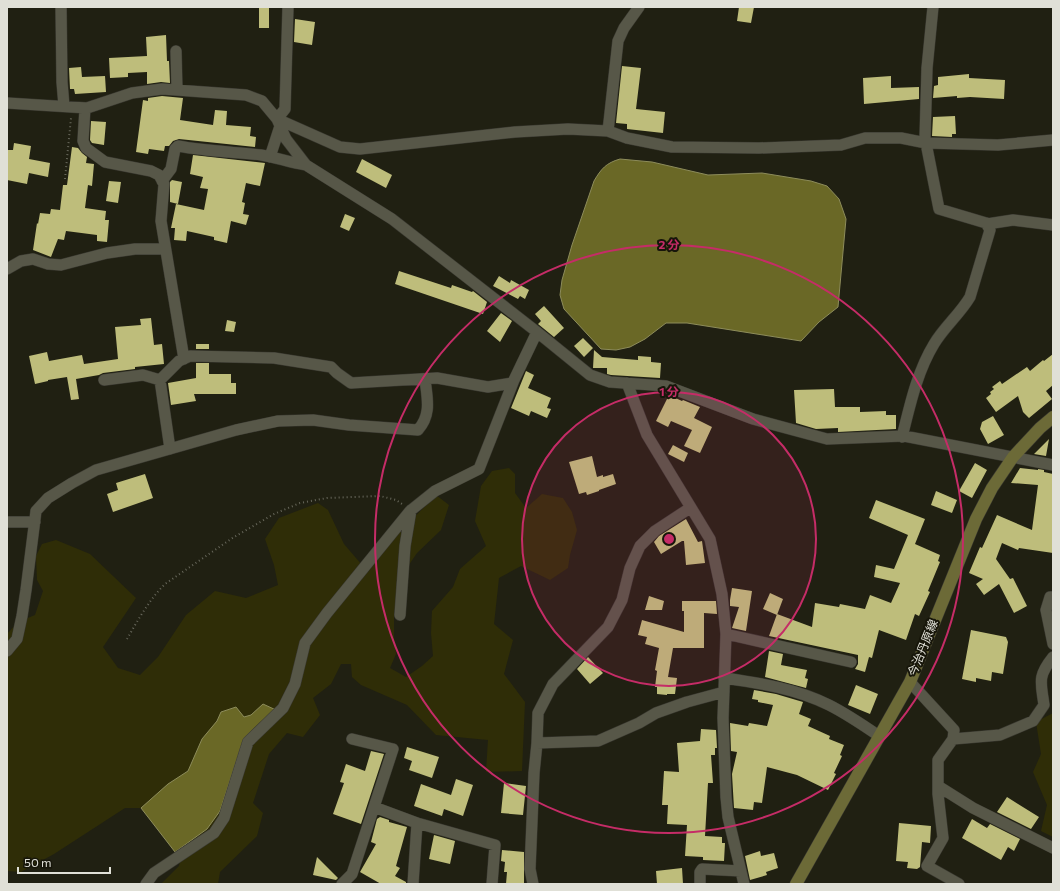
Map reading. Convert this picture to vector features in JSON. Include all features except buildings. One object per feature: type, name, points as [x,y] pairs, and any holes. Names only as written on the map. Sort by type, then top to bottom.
[{"type":"main road","name":"今治丹原線","points":[[796,884],[910,682],[976,519],[992,488],[1013,457],[1040,428],[1053,417]]},
{"type":"street","points":[[61,7],[62,82],[68,106]]},
{"type":"street","points":[[270,158],[278,123],[284,109],[288,7]]},
{"type":"street","points":[[608,131],[618,41],[624,28],[639,7]]},
{"type":"street","points":[[933,7],[927,68],[925,138],[939,210],[987,224],[1013,220],[1053,225]]},
{"type":"street","points":[[176,51],[177,90]]},
{"type":"street","points":[[7,103],[85,108],[132,93],[162,89],[246,95],[262,101],[278,123],[286,140],[306,165],[392,219],[590,375],[610,382],[666,386],[753,419],[828,439],[902,437],[1053,465]]},
{"type":"street","points":[[85,108],[83,141],[86,148],[105,162],[151,171],[159,175],[164,184],[161,221],[184,359]]},
{"type":"street","points":[[278,123],[340,147],[360,149],[515,132],[568,129],[608,131],[627,138],[672,147],[759,148],[841,145],[866,138],[901,138],[926,143],[998,145],[1053,140]]},
{"type":"street","points":[[162,181],[171,169],[175,149],[178,146],[196,150],[262,155],[294,164],[306,165]]},
{"type":"street","points":[[902,437],[914,390],[924,363],[935,342],[970,297],[990,230],[987,224]]},
{"type":"street","points":[[7,270],[20,261],[33,259],[48,264],[61,265],[107,253],[135,249],[165,249]]},
{"type":"street","points":[[146,884],[154,874],[214,833],[224,818],[248,742],[283,708],[295,684],[306,643],[327,613],[411,510],[435,491],[479,469],[512,383],[537,332]]},
{"type":"street","points":[[160,380],[179,361],[190,356],[274,358],[331,366],[337,373],[351,383],[437,378],[488,387],[512,383]]},
{"type":"street","points":[[104,380],[143,375],[160,380]]},
{"type":"street","points":[[7,651],[17,640],[26,590],[36,511],[48,498],[96,470],[236,430],[278,420],[313,420],[349,425],[418,430],[424,423],[428,405],[425,379]]},
{"type":"street","points":[[160,380],[170,449]]},
{"type":"street","points":[[627,383],[646,435],[710,539],[722,594],[726,634],[723,718],[728,818],[744,884]]},
{"type":"street","points":[[533,884],[530,869],[538,713],[553,684],[608,627],[622,600],[630,568],[640,546],[655,531],[690,508]]},
{"type":"street","points":[[400,615],[406,546],[411,510]]},
{"type":"street","points":[[7,522],[35,522]]},
{"type":"street","points":[[1053,597],[1050,597],[1046,610],[1053,644]]},
{"type":"street","points":[[726,634],[851,662]]},
{"type":"street","points":[[954,739],[1000,735],[1033,721],[1044,705],[1041,677],[1045,667],[1053,657]]},
{"type":"street","points":[[724,678],[751,682],[799,694],[828,705],[859,722],[879,736]]},
{"type":"street","points":[[910,682],[954,730],[954,739],[938,760],[938,786],[943,838],[927,866],[959,884]]},
{"type":"street","points":[[537,743],[598,741],[639,723],[656,713],[687,702],[724,692]]},
{"type":"street","points":[[342,884],[352,874],[392,749],[352,739]]},
{"type":"street","points":[[938,786],[973,808],[1053,848]]},
{"type":"street","points":[[374,807],[417,823],[495,845],[492,884]]},
{"type":"street","points":[[412,884],[417,823]]},
{"type":"street","points":[[700,884],[700,872],[702,869],[741,871]]},
{"type":"path","points":[[65,179],[68,106]]},
{"type":"path","points":[[127,639],[157,591],[165,584],[234,537],[274,514],[300,503],[327,498],[380,496],[396,500],[411,510]]},
{"type":"shaded area","points":[[620,159],[652,162],[708,175],[762,173],[811,181],[827,186],[839,199],[846,219],[838,307],[819,322],[801,341],[687,323],[666,323],[645,339],[630,347],[616,350],[601,349],[564,309],[560,295],[562,280],[572,245],[594,181],[604,167],[611,162]]},
{"type":"shaded area","points":[[509,468],[515,474],[515,493],[526,508],[542,494],[563,498],[572,512],[577,530],[568,568],[550,580],[521,566],[499,578],[494,624],[513,640],[504,674],[525,702],[522,771],[486,772],[488,740],[436,735],[407,705],[361,685],[352,677],[351,664],[341,664],[331,684],[313,698],[320,715],[303,737],[287,733],[269,754],[253,803],[263,813],[257,836],[220,872],[218,884],[161,884],[179,866],[186,838],[192,775],[150,808],[125,808],[54,854],[21,872],[7,871],[7,634],[18,622],[35,615],[43,591],[37,580],[36,556],[42,544],[56,540],[90,554],[136,598],[103,647],[118,668],[140,675],[158,657],[186,615],[215,591],[246,598],[278,585],[274,565],[265,539],[279,518],[318,503],[328,510],[344,544],[368,572],[393,539],[436,495],[449,505],[441,530],[417,553],[400,578],[394,616],[396,654],[390,668],[406,677],[433,656],[431,633],[432,611],[453,587],[460,569],[486,546],[475,521],[481,486],[492,471]]},
{"type":"shaded area","points":[[263,704],[276,710],[244,738],[220,811],[207,829],[175,852],[141,808],[168,784],[188,771],[202,739],[217,721],[221,712],[236,707],[244,717],[251,715]]},
{"type":"shaded area","points":[[1053,713],[1053,837],[1041,831],[1047,805],[1033,772],[1041,754],[1036,722]]}]
